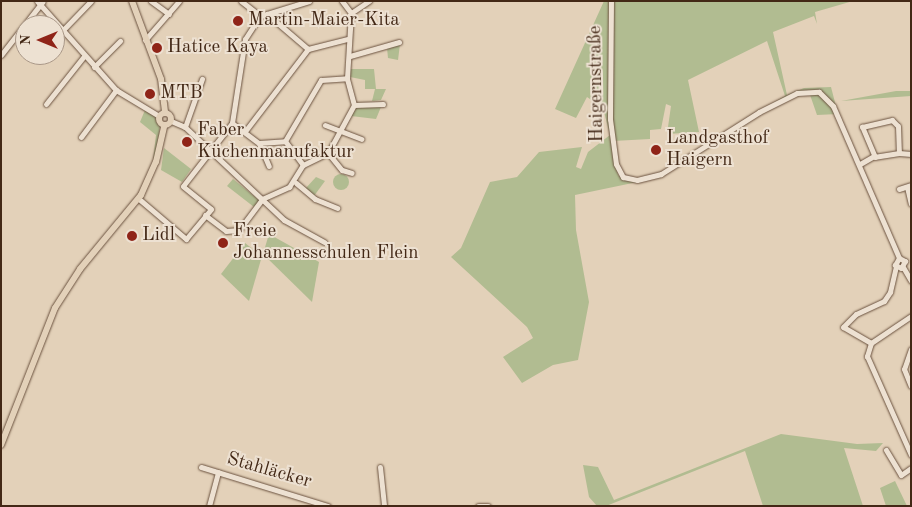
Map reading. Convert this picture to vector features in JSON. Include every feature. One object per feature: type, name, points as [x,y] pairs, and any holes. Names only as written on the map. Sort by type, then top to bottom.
[{"type":"main road","points":[[1,445],[55,308],[80,269],[139,199],[156,162],[164,126],[161,79],[144,40],[132,1]]},
{"type":"main road","points":[[162,115],[171,120],[164,126]]},
{"type":"street","points":[[65,28],[91,1]]},
{"type":"street","points":[[151,1],[169,14]]},
{"type":"street","points":[[144,40],[179,1]]},
{"type":"street","points":[[241,1],[260,16]]},
{"type":"street","points":[[139,199],[186,239],[211,207],[183,186],[232,123],[245,39],[260,16],[309,1]]},
{"type":"street","points":[[205,215],[233,233],[262,199],[296,183],[303,165],[328,153],[354,105],[347,78],[350,56],[347,39],[351,13],[342,1]]},
{"type":"street","points":[[351,13],[369,1]]},
{"type":"street","name":"Haigernstraße","points":[[611,1],[610,119],[616,164],[623,177],[637,180],[661,174],[759,112],[812,90],[830,100],[860,164],[899,258]]},
{"type":"street","points":[[1,55],[40,2],[50,15]]},
{"type":"street","points":[[267,14],[308,48]]},
{"type":"street","points":[[65,34],[116,90],[162,115]]},
{"type":"street","points":[[246,130],[308,48],[347,39]]},
{"type":"street","points":[[94,68],[120,41]]},
{"type":"street","points":[[350,56],[399,42]]},
{"type":"street","points":[[1,43],[7,48]]},
{"type":"street","points":[[46,104],[84,56]]},
{"type":"street","points":[[285,141],[321,80],[347,78]]},
{"type":"street","points":[[185,126],[202,79]]},
{"type":"street","points":[[80,137],[116,90]]},
{"type":"street","points":[[354,105],[383,104]]},
{"type":"street","points":[[171,120],[185,126],[284,220],[324,242]]},
{"type":"street","points":[[874,156],[862,129],[869,122],[896,122],[899,152]]},
{"type":"street","points":[[232,123],[246,130],[259,143],[269,166]]},
{"type":"street","points":[[325,125],[361,139]]},
{"type":"street","points":[[259,143],[285,141]]},
{"type":"street","points":[[285,141],[303,165]]},
{"type":"street","points":[[860,164],[874,156],[899,152],[911,154]]},
{"type":"street","points":[[328,153],[342,170],[352,173]]},
{"type":"street","points":[[296,183],[315,199],[336,208]]},
{"type":"street","points":[[899,190],[909,186],[911,204]]},
{"type":"street","points":[[911,256],[905,261],[903,267],[911,281]]},
{"type":"street","points":[[871,343],[842,327],[856,314],[884,301],[890,292],[899,258],[905,261]]},
{"type":"street","points":[[896,266],[903,267]]},
{"type":"street","points":[[911,316],[871,343],[867,356],[911,455]]},
{"type":"street","points":[[911,348],[904,370],[911,386]]},
{"type":"street","points":[[886,450],[900,474],[911,468]]},
{"type":"street","name":"Stahläcker","points":[[201,467],[328,506]]},
{"type":"street","points":[[380,467],[384,506]]},
{"type":"street","points":[[209,506],[218,472]]},
{"type":"street","points":[[478,506],[488,506]]},
{"type":"green space","points":[[604,1],[853,1],[815,12],[817,24],[814,16],[773,32],[787,95],[804,88],[831,87],[838,114],[817,115],[809,92],[762,109],[785,96],[767,41],[688,80],[699,132],[667,134],[671,106],[666,104],[661,129],[650,130],[650,139],[613,141],[618,175],[628,181],[647,180],[575,195],[576,230],[589,302],[578,360],[553,365],[522,383],[503,357],[533,338],[527,327],[451,257],[461,248],[490,182],[517,177],[539,152],[582,147],[576,167],[581,169],[588,152],[610,135],[603,108],[587,97],[576,118],[555,109]]},
{"type":"green space","points":[[400,44],[398,60],[388,58],[387,48]]},
{"type":"green space","points":[[350,69],[374,69],[376,89],[386,89],[381,100],[372,101],[375,89],[365,89],[365,80],[350,77]]},
{"type":"green space","points":[[896,91],[911,91],[911,96],[841,101]]},
{"type":"green space","points":[[378,105],[381,107],[376,119],[351,116],[357,107]]},
{"type":"green space","points":[[145,110],[156,116],[160,126],[156,153],[153,160],[156,135],[140,122]]},
{"type":"green space","points":[[164,148],[191,169],[182,182],[161,170]]},
{"type":"green space","points":[[341,174],[349,182],[341,190],[333,182]]},
{"type":"green space","points":[[316,177],[325,181],[314,196],[305,189]]},
{"type":"green space","points":[[233,179],[260,201],[254,207],[227,186]]},
{"type":"green space","points":[[269,234],[319,262],[312,302],[263,254]]},
{"type":"green space","points":[[245,243],[262,256],[249,301],[221,274]]},
{"type":"green space","points":[[781,434],[857,444],[883,443],[876,451],[844,448],[863,506],[763,506],[745,451],[606,506],[597,506],[589,497],[583,465],[598,467],[614,500]]},
{"type":"green space","points":[[895,481],[907,506],[886,506],[880,488]]},
{"type":"place","name":"Martin-Maier-Kita","points":[[238,21]]},
{"type":"place","name":"Hatice Kaya","points":[[157,48]]},
{"type":"place","name":"MTB","points":[[150,94]]},
{"type":"place","name":"Faber Küchenmanufaktur","points":[[187,142]]},
{"type":"place","name":"Landgasthof Haigern","points":[[656,150]]},
{"type":"place","name":"Lidl","points":[[132,236]]},
{"type":"place","name":"Freie Johannesschulen Flein","points":[[223,243]]}]
